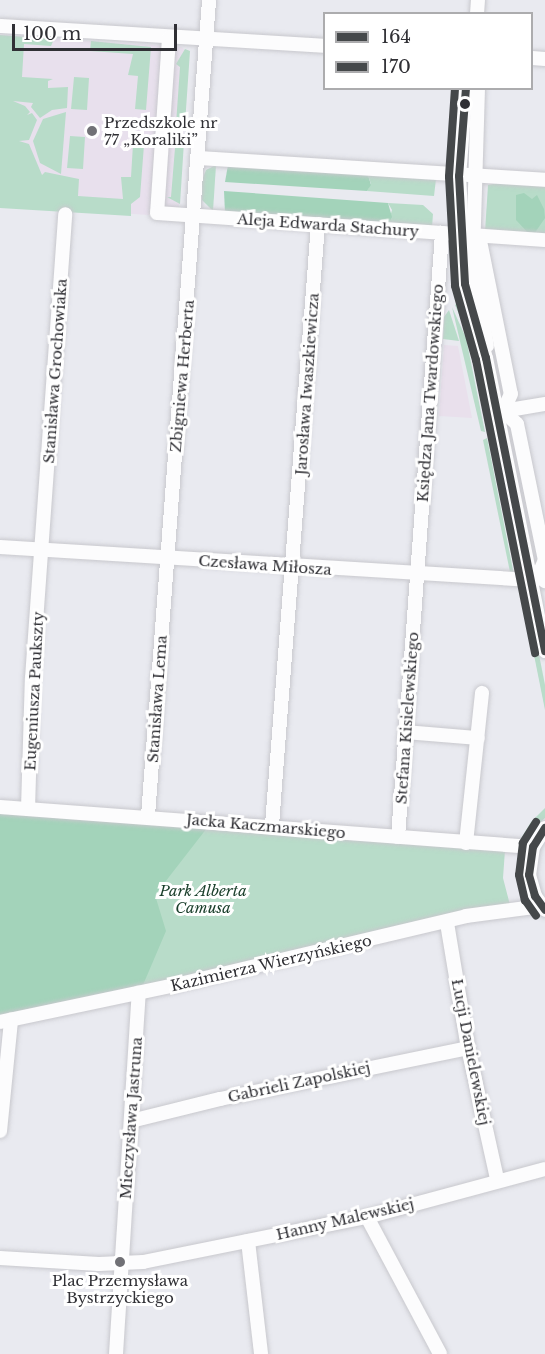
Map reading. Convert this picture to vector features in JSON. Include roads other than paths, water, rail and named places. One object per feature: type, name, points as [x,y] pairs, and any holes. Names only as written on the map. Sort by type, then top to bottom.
[{"type":"street","name":"Zbigniewa Herberta","points":[[167,558],[209,0]]},
{"type":"street","points":[[0,26],[323,46]]},
{"type":"street","name":"Aleja Edwarda Stachury","points":[[169,38],[157,213],[545,240]]},
{"type":"street","points":[[466,90],[466,176],[471,235],[488,344],[486,358],[538,578],[545,651]]},
{"type":"street","points":[[466,176],[478,90]]},
{"type":"street","points":[[198,158],[545,180]]},
{"type":"street","name":"Stanisława Grochowiaka","points":[[43,550],[65,214]]},
{"type":"street","name":"Jarosława Iwaszkiewicza","points":[[272,825],[293,590],[318,224]]},
{"type":"street","name":"Księdza Jana Twardowskiego","points":[[416,576],[442,232]]},
{"type":"street","points":[[471,235],[511,394],[500,411]]},
{"type":"street","points":[[500,411],[545,404]]},
{"type":"street","points":[[500,411],[517,424],[545,560],[538,578]]},
{"type":"street","name":"Czesława Miłosza","points":[[0,547],[416,576],[538,578]]},
{"type":"street","name":"Eugeniusza Paukszty","points":[[28,809],[32,678],[43,550]]},
{"type":"street","name":"Stanisława Lema","points":[[148,816],[167,558]]},
{"type":"street","name":"Stefana Kisielewskiego","points":[[398,837],[416,576]]},
{"type":"street","points":[[466,843],[482,693]]},
{"type":"street","points":[[406,732],[478,738]]},
{"type":"street","name":"Jacka Kaczmarskiego","points":[[0,807],[272,825],[533,847]]},
{"type":"street","points":[[543,908],[529,875],[533,847],[545,828]]},
{"type":"street","name":"Kazimierza Wierzyńskiego","points":[[5,1021],[447,923],[466,916],[543,908]]},
{"type":"street","name":"Łucji Danielewskiej","points":[[447,923],[468,1048],[497,1179]]},
{"type":"street","name":"Mieczysława Jastruna","points":[[116,1354],[139,993]]},
{"type":"street","points":[[0,1131],[5,1021]]},
{"type":"street","name":"Gabrieli Zapolskiej","points":[[131,1121],[251,1092],[468,1048]]},
{"type":"street","name":"Hanny Malewskiej","points":[[0,1258],[99,1264],[143,1262],[367,1216],[497,1179],[545,1169]]},
{"type":"street","points":[[367,1216],[440,1354]]},
{"type":"street","points":[[248,1241],[261,1354]]},
{"type":"place","name":"Przedszkole nr 77 „Koraliki”","points":[[92,131]]},
{"type":"place","name":"Plac Przemysława Bystrzyckiego","points":[[120,1262]]},
{"type":"park label","name":"Park Alberta Camusa","points":[[203,898]]}]
